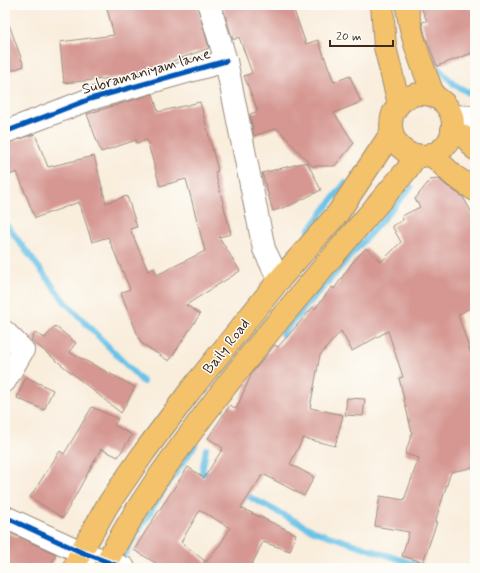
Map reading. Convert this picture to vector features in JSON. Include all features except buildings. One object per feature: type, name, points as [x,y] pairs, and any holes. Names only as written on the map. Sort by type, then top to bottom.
[{"type":"main road","points":[[382,5],[385,47],[399,104]]},
{"type":"main road","points":[[407,5],[417,51],[434,96]]},
{"type":"main road","points":[[425,94],[434,96],[442,101],[448,108],[452,123],[450,138],[439,151],[424,155],[407,152],[400,147],[392,132],[391,122],[399,104],[406,98],[425,94]]},
{"type":"main road","points":[[452,123],[475,149]]},
{"type":"main road","name":"Baily Road","points":[[78,560],[107,506],[145,451],[190,391],[279,280],[338,212],[392,132]]},
{"type":"main road","points":[[424,155],[475,190]]},
{"type":"main road","name":"Baily Road","points":[[112,566],[122,535],[154,482],[211,404],[277,322],[400,178],[424,155]]},
{"type":"street","points":[[209,5],[226,61],[264,249],[279,280]]},
{"type":"street","name":"Subramaniyam lane","points":[[5,132],[90,99],[226,61]]},
{"type":"street","points":[[452,123],[475,117]]},
{"type":"street","points":[[5,332],[23,350],[5,381]]},
{"type":"street","points":[[5,517],[78,560],[112,566]]},
{"type":"waterway","points":[[430,58],[431,61],[455,85],[475,96]]},
{"type":"waterway","points":[[309,230],[345,183]]},
{"type":"waterway","points":[[282,334],[411,187]]},
{"type":"waterway","points":[[5,223],[65,302],[143,382]]},
{"type":"waterway","points":[[119,563],[161,494],[195,445]]},
{"type":"waterway","points":[[206,449],[202,472],[213,478]]},
{"type":"waterway","points":[[242,493],[314,531],[426,568]]},
{"type":"cycle path","points":[[5,132],[90,99],[226,61]]},
{"type":"cycle path","points":[[5,517],[81,552],[124,568]]}]
